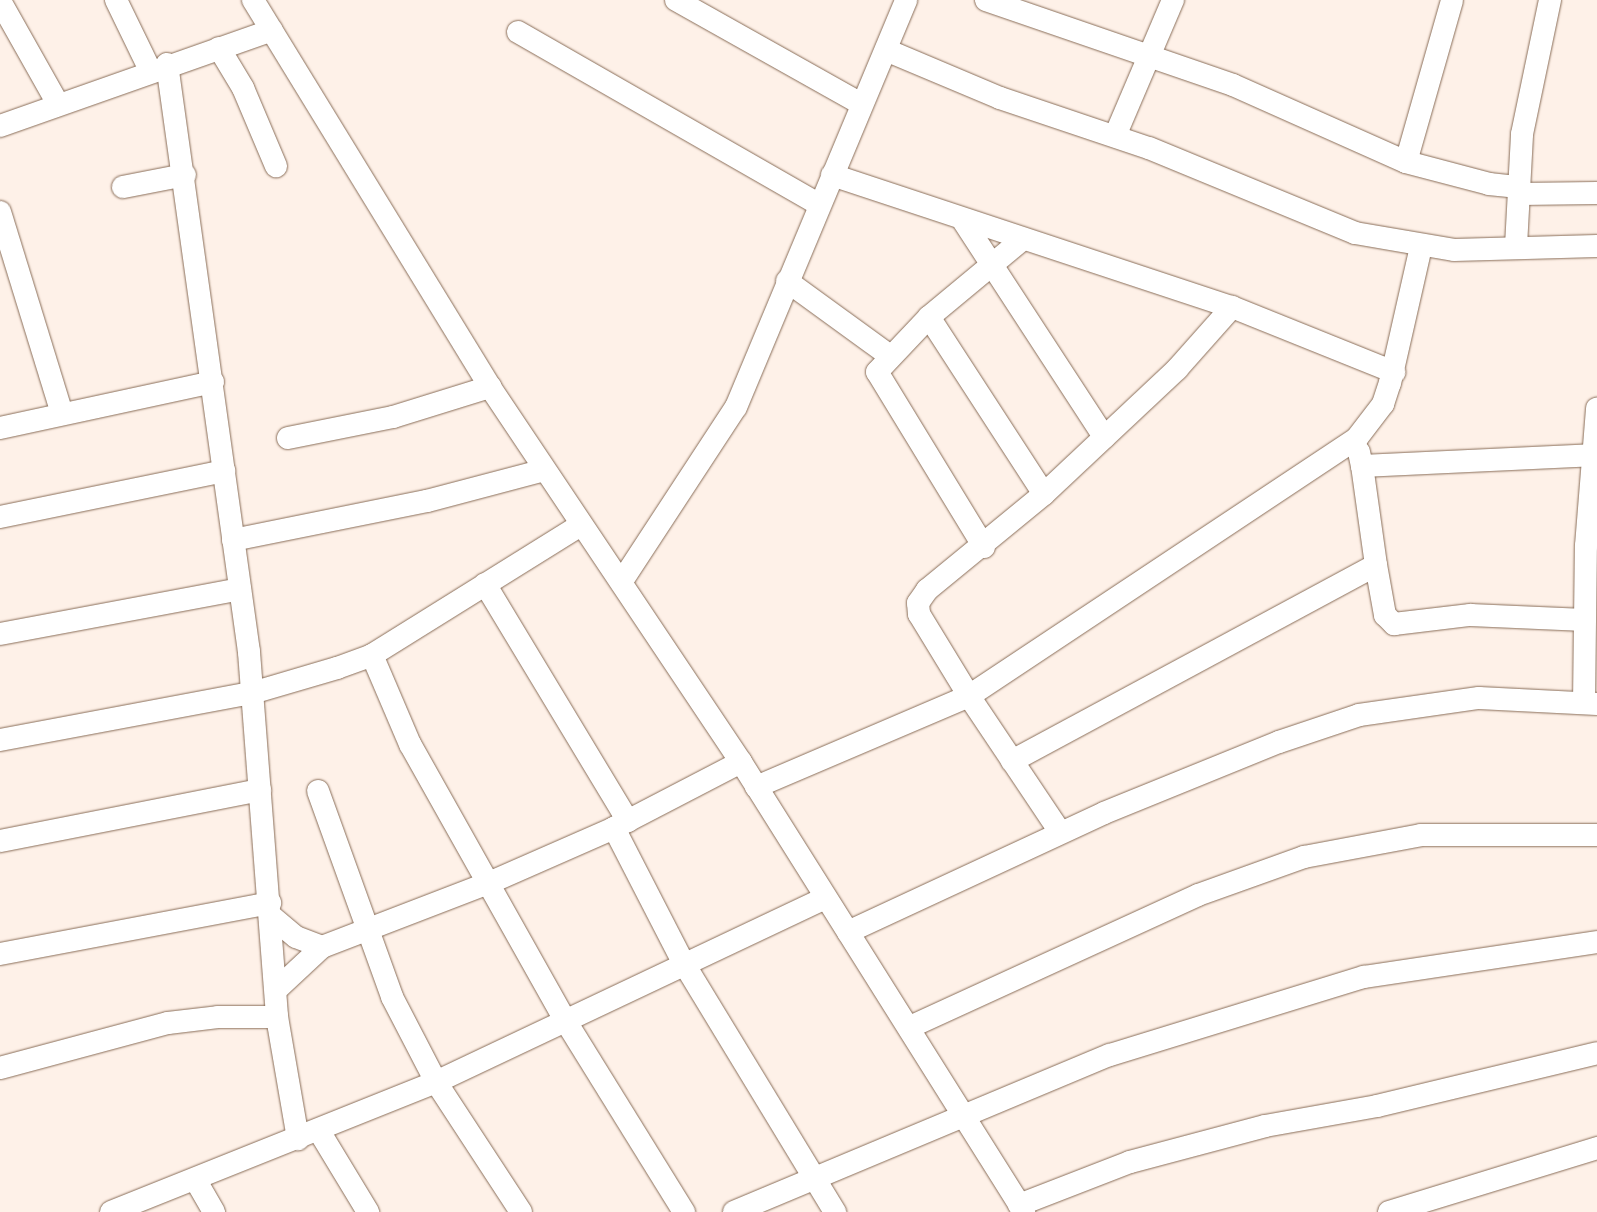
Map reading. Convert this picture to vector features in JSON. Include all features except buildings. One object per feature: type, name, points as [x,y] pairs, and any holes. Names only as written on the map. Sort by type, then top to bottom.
[{"type":"street","points":[[0,0],[58,104]]},
{"type":"street","points":[[116,0],[159,67],[185,175],[234,540],[252,693],[271,910],[277,988],[277,1017],[298,1139]]},
{"type":"street","points":[[253,0],[490,387],[581,525],[622,581],[741,762],[825,898],[910,1027],[1021,1209],[1130,1162],[1265,1126],[1377,1106],[1597,1053]]},
{"type":"street","points":[[676,0],[861,104]]},
{"type":"street","points":[[986,0],[1233,85],[1406,162],[1489,184],[1520,190],[1597,193]]},
{"type":"street","points":[[1115,136],[1152,57],[1173,0]]},
{"type":"street","points":[[1406,162],[1452,0]]},
{"type":"street","points":[[1516,246],[1526,106],[1550,0]]},
{"type":"street","points":[[622,581],[728,423],[752,375],[818,204],[886,50],[903,1]]},
{"type":"street","points":[[0,126],[159,67],[272,30]]},
{"type":"street","points":[[518,32],[818,204]]},
{"type":"street","points":[[218,48],[242,88],[276,166]]},
{"type":"street","points":[[886,50],[1000,98],[1115,136],[1331,226],[1421,247],[1597,246]]},
{"type":"street","points":[[123,187],[185,175]]},
{"type":"street","points":[[832,175],[964,222],[1023,239],[1232,307],[1394,372]]},
{"type":"street","points":[[0,212],[62,414]]},
{"type":"street","points":[[964,222],[1104,436]]},
{"type":"street","points":[[984,547],[879,381],[877,372],[889,356],[929,317],[1023,239]]},
{"type":"street","points":[[756,787],[969,696],[1357,438],[1383,404],[1394,372],[1421,247]]},
{"type":"street","points":[[787,281],[889,356]]},
{"type":"street","points":[[1060,832],[969,696],[919,614],[918,603],[927,590],[984,547],[1044,494],[1177,369],[1232,307]]},
{"type":"street","points":[[929,317],[1044,494]]},
{"type":"street","points":[[0,428],[213,382]]},
{"type":"street","points":[[288,438],[393,417],[490,387]]},
{"type":"street","points":[[848,932],[1060,832],[1279,742],[1359,716],[1478,698],[1590,703],[1585,620],[1592,547],[1597,408]]},
{"type":"street","points":[[1357,438],[1385,615],[1394,624],[1470,615],[1585,620]]},
{"type":"street","points":[[1362,466],[1594,455]]},
{"type":"street","points":[[234,540],[427,501],[544,470]]},
{"type":"street","points":[[0,517],[224,471]]},
{"type":"street","points":[[0,740],[252,693],[372,655],[581,525]]},
{"type":"street","points":[[1012,761],[1376,565]]},
{"type":"street","points":[[485,584],[621,824],[683,962],[817,1178],[835,1212]]},
{"type":"street","points":[[0,634],[240,589]]},
{"type":"street","points":[[372,655],[398,721],[565,1020],[684,1212]]},
{"type":"street","points":[[277,988],[322,947],[366,932],[489,883],[621,824],[741,762]]},
{"type":"street","points":[[0,841],[260,790]]},
{"type":"street","points":[[318,791],[366,932],[392,997],[436,1082],[520,1212]]},
{"type":"street","points":[[910,1027],[1198,895],[1304,858],[1421,835],[1597,835]]},
{"type":"street","points":[[112,1212],[319,1132],[436,1082],[683,962],[825,898]]},
{"type":"street","points":[[271,910],[296,937],[322,947]]},
{"type":"street","points":[[0,954],[271,910]]},
{"type":"street","points":[[734,1212],[966,1118],[1110,1055],[1333,986],[1597,942]]},
{"type":"street","points":[[0,1068],[168,1023],[218,1017],[277,1017]]},
{"type":"street","points":[[319,1132],[368,1212]]},
{"type":"street","points":[[1389,1212],[1597,1148]]},
{"type":"street","points":[[194,1179],[214,1212]]}]
